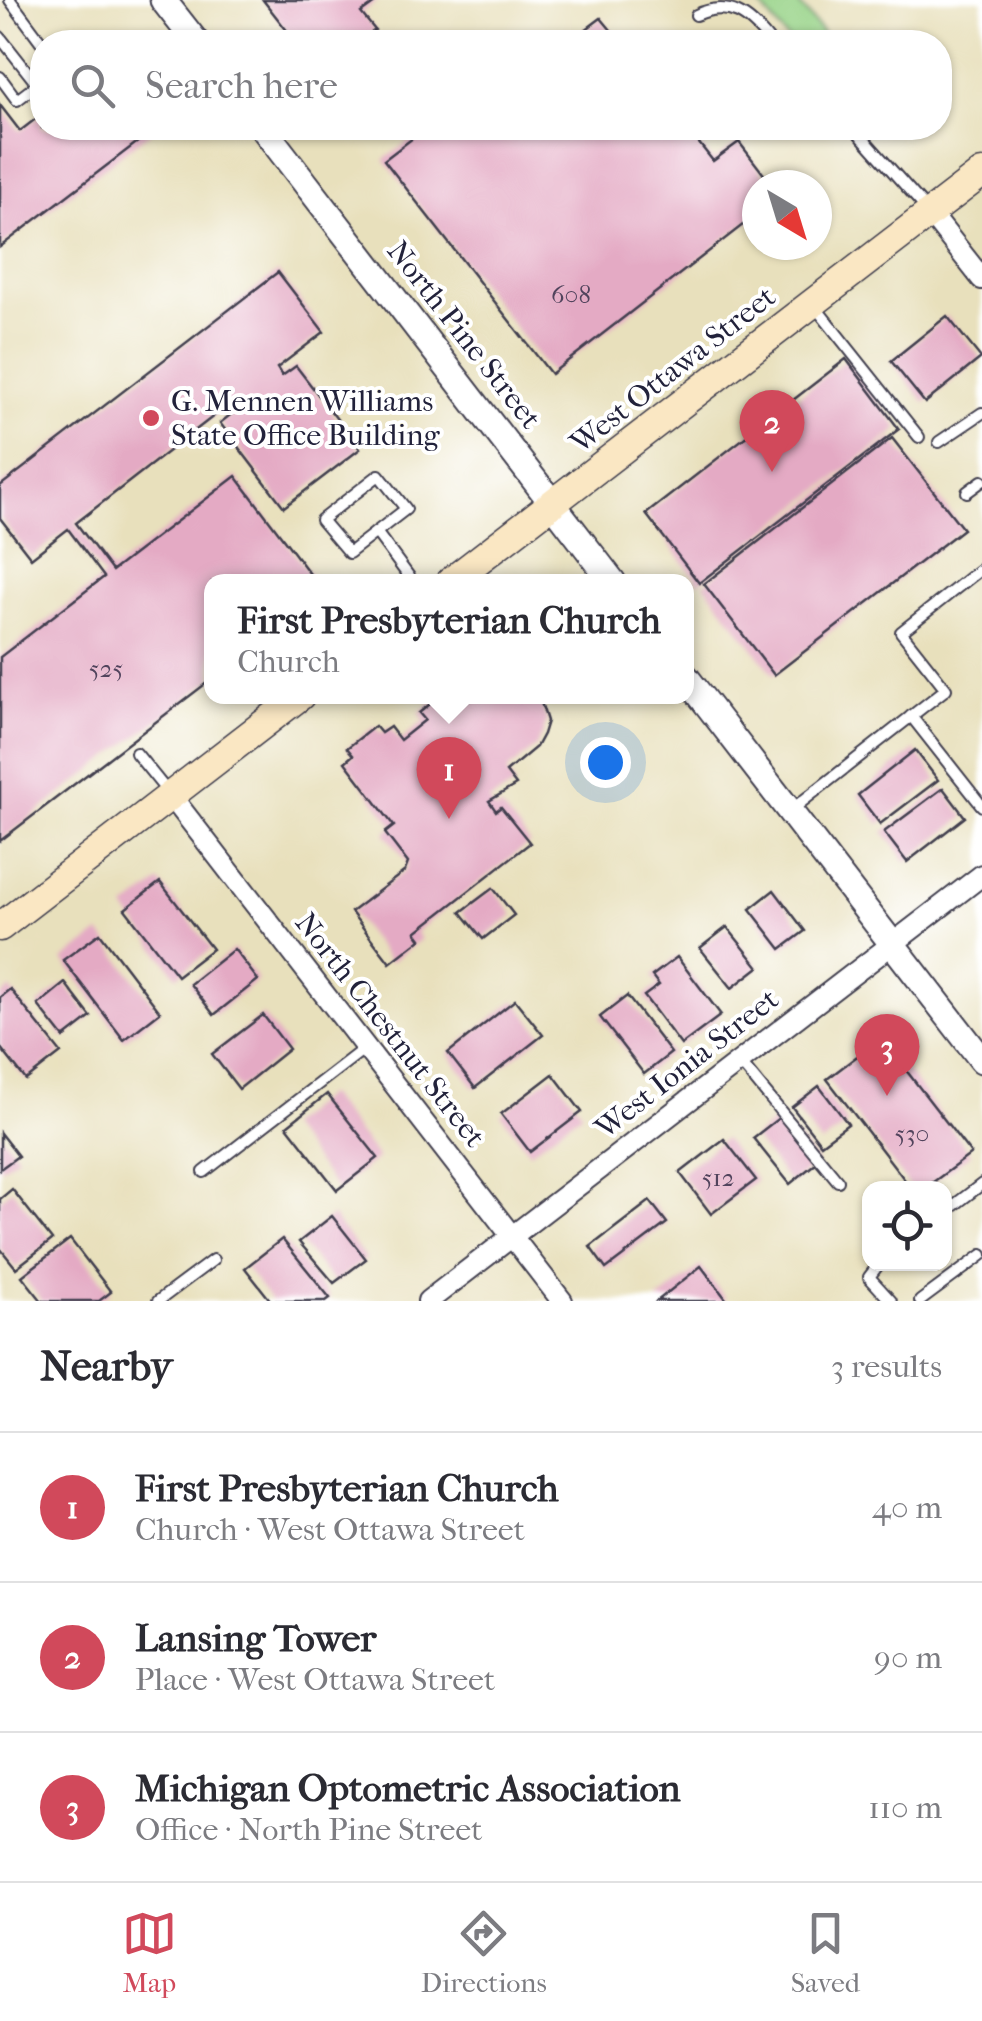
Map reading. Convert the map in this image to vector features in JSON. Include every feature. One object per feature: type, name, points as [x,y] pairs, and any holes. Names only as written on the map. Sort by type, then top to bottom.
[{"type":"main road","name":"West Ottawa Street","points":[[460,574],[982,172]]},
{"type":"main road","points":[[0,927],[290,704]]},
{"type":"street","points":[[163,0],[187,30]]},
{"type":"street","name":"North Pine Street","points":[[272,140],[607,574]]},
{"type":"street","points":[[930,212],[982,278]]},
{"type":"street","points":[[694,687],[982,1060]]},
{"type":"street","name":"North Chestnut Street","points":[[170,796],[562,1301]]},
{"type":"street","name":"West Ionia Street","points":[[428,1301],[982,875]]},
{"type":"lane","points":[[10,0],[32,30]]},
{"type":"lane","points":[[696,16],[714,4],[733,5],[761,30]]},
{"type":"lane","points":[[0,37],[30,71]]},
{"type":"lane","points":[[0,78],[17,100],[30,90]]},
{"type":"lane","points":[[865,140],[930,212]]},
{"type":"lane","points":[[812,303],[919,437]]},
{"type":"lane","points":[[939,442],[982,413]]},
{"type":"lane","points":[[379,475],[406,508],[376,532],[349,554],[321,520],[379,475]]},
{"type":"lane","points":[[967,492],[982,481]]},
{"type":"lane","points":[[376,532],[407,574]]},
{"type":"lane","points":[[790,811],[946,689],[901,632],[982,568]]},
{"type":"lane","points":[[912,716],[982,806]]},
{"type":"lane","points":[[136,753],[170,796]]},
{"type":"lane","points":[[204,1172],[366,1048]]},
{"type":"lane","points":[[740,1061],[838,1181]]},
{"type":"lane","points":[[952,1207],[982,1184]]},
{"type":"lane","points":[[920,1301],[982,1255]]},
{"type":"lane","points":[[158,1301],[213,1260]]},
{"type":"lane","points":[[874,1271],[870,1277],[890,1301]]},
{"type":"green space","points":[[750,0],[796,0],[820,30],[780,30],[761,6]]},
{"type":"building","points":[[263,0],[379,0],[361,13],[375,30],[287,30]]},
{"type":"building","points":[[601,18],[611,30],[585,30]]},
{"type":"building","points":[[0,105],[20,131],[30,123],[30,140],[140,140],[0,247]]},
{"type":"building","points":[[410,140],[696,140],[713,161],[739,142],[760,170],[742,170],[742,226],[551,374],[384,160]]},
{"type":"building","points":[[278,272],[324,332],[277,368],[282,376],[296,366],[360,449],[284,507],[220,423],[234,412],[228,405],[76,523],[112,571],[236,476],[310,574],[204,574],[204,685],[0,841],[0,657],[104,577],[68,529],[31,558],[0,518],[0,486]]},
{"type":"building","points":[[947,316],[981,358],[925,403],[891,361]]},
{"type":"building","points":[[846,359],[899,429],[699,583],[646,514]]},
{"type":"building","points":[[892,438],[963,529],[774,675],[704,584]]},
{"type":"building","points":[[430,704],[542,704],[547,721],[536,747],[506,772],[516,785],[489,801],[496,811],[501,807],[530,843],[416,932],[421,939],[390,963],[351,912],[405,871],[408,863],[385,833],[394,826],[345,762],[353,755],[347,748],[375,726],[381,733],[390,727],[400,740],[425,720],[419,713]]},
{"type":"building","points":[[915,750],[938,780],[880,824],[858,795]]},
{"type":"building","points":[[943,788],[965,817],[907,862],[884,832]]},
{"type":"building","points":[[160,882],[212,949],[177,976],[125,909]]},
{"type":"building","points":[[493,888],[514,915],[483,939],[461,912]]},
{"type":"building","points":[[774,890],[805,931],[781,949],[750,909]]},
{"type":"building","points":[[727,927],[759,967],[732,988],[700,948]]},
{"type":"building","points":[[100,933],[160,1012],[124,1040],[63,960]]},
{"type":"building","points":[[234,949],[258,980],[214,1015],[190,984]]},
{"type":"building","points":[[677,957],[721,1015],[681,1045],[644,996],[659,985],[652,976]]},
{"type":"building","points":[[65,983],[91,1017],[64,1038],[38,1005]]},
{"type":"building","points":[[10,989],[61,1053],[26,1080],[0,1047],[0,997]]},
{"type":"building","points":[[627,996],[671,1053],[644,1074],[600,1017]]},
{"type":"building","points":[[515,1000],[543,1035],[475,1088],[448,1053]]},
{"type":"building","points":[[263,1015],[289,1049],[239,1089],[212,1054]]},
{"type":"building","points":[[881,1038],[971,1154],[934,1181],[906,1181],[827,1079]]},
{"type":"building","points":[[553,1074],[582,1112],[530,1152],[501,1114]]},
{"type":"building","points":[[819,1086],[848,1124],[821,1144],[792,1107]]},
{"type":"building","points":[[327,1094],[378,1158],[337,1190],[287,1126]]},
{"type":"building","points":[[780,1117],[817,1162],[790,1184],[753,1138]]},
{"type":"building","points":[[0,1133],[18,1156],[0,1169]]},
{"type":"building","points":[[724,1139],[756,1180],[711,1214],[680,1173]]},
{"type":"building","points":[[12,1189],[52,1240],[16,1268],[0,1248],[0,1199]]},
{"type":"building","points":[[650,1201],[667,1223],[606,1269],[590,1247]]},
{"type":"building","points":[[332,1216],[366,1259],[334,1283],[299,1242]]},
{"type":"building","points":[[70,1239],[111,1292],[99,1301],[42,1301],[22,1276]]},
{"type":"building","points":[[282,1239],[330,1298],[271,1301],[245,1268]]},
{"type":"building","points":[[701,1266],[726,1299],[657,1301]]},
{"type":"place","name":"G. Mennen Williams State Office Building","points":[[151,418]]},
{"type":"place","name":"Lansing Tower","points":[[772,472]]},
{"type":"place","name":"First Presbyterian Church","points":[[449,819]]},
{"type":"place","name":"Michigan Optometric Association","points":[[887,1096]]}]
